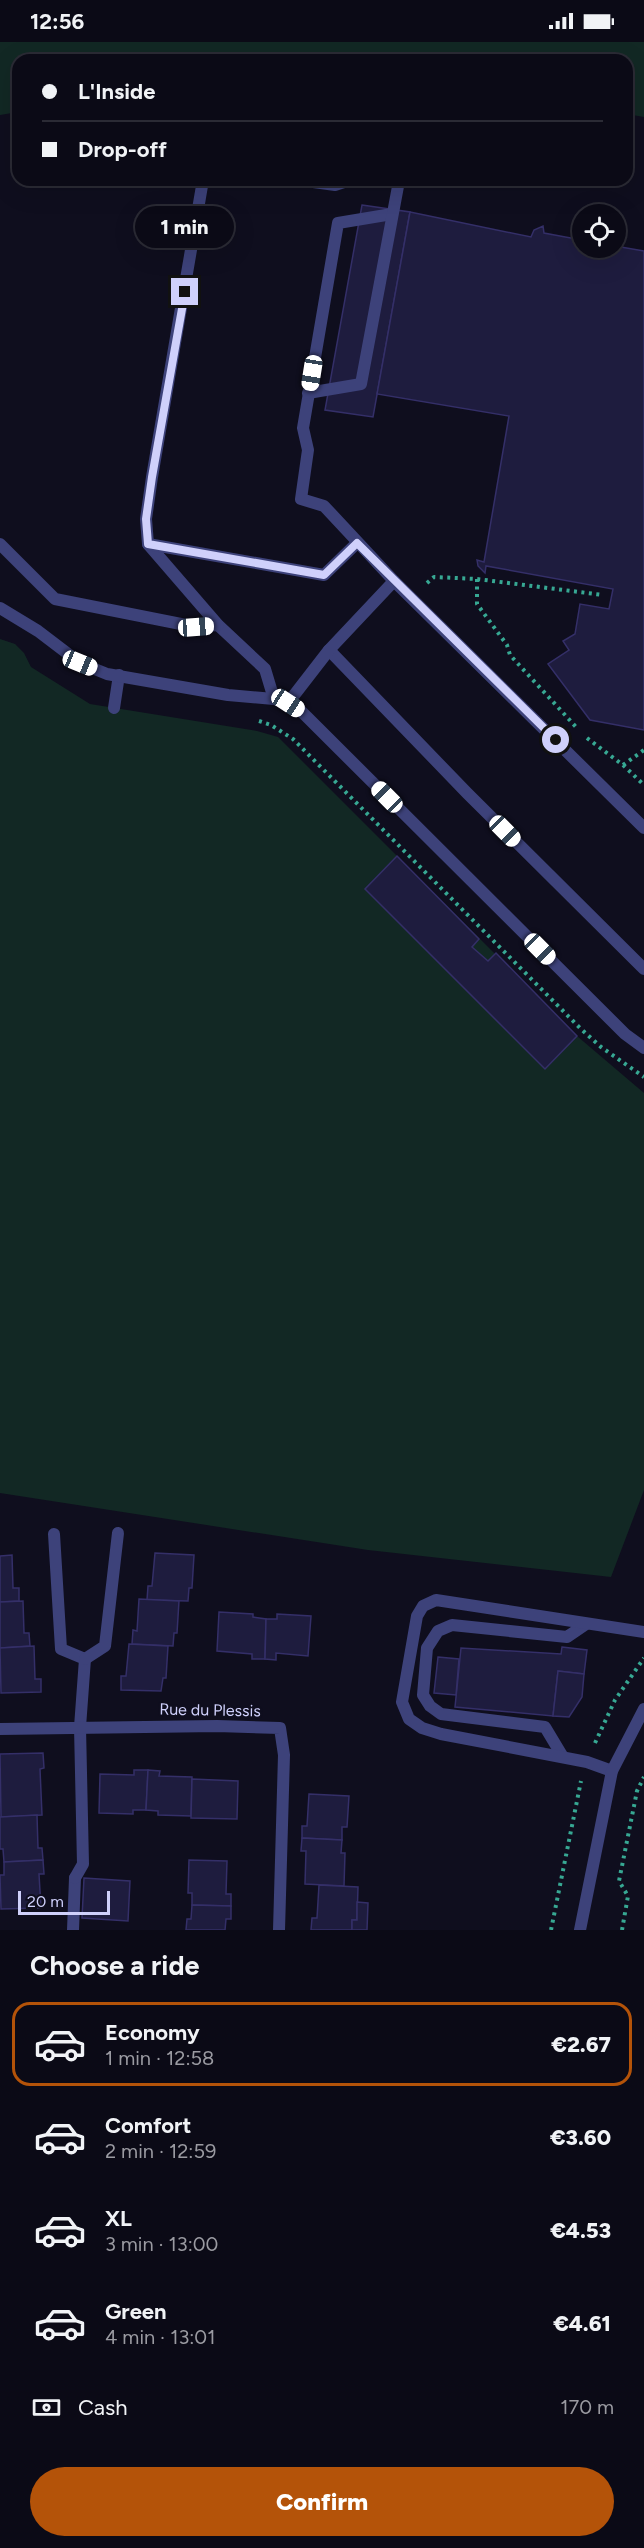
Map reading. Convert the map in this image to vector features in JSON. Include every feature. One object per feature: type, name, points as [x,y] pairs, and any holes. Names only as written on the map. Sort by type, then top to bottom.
[{"type":"street","points":[[202,186],[152,477],[146,519],[148,544],[218,625],[265,669],[274,699]]},
{"type":"street","points":[[308,393],[361,384],[398,186]]},
{"type":"street","points":[[392,214],[338,223],[303,428],[308,450],[301,499],[324,506],[394,581],[644,828]]},
{"type":"street","points":[[148,544],[324,575],[357,543]]},
{"type":"street","points":[[0,544],[55,599],[196,627],[218,625]]},
{"type":"street","points":[[288,703],[329,650],[394,581]]},
{"type":"street","points":[[0,608],[38,631],[80,663],[107,674],[228,695],[274,699],[288,703],[302,712],[625,1034],[644,1048]]},
{"type":"street","points":[[329,650],[466,793],[644,969]]},
{"type":"street","points":[[114,708],[119,675]]},
{"type":"street","points":[[85,1659],[105,1646],[118,1533]]},
{"type":"street","points":[[54,1534],[61,1648],[85,1659]]},
{"type":"street","points":[[612,1771],[587,1762],[441,1734],[422,1728],[409,1719],[402,1702],[417,1616],[423,1606],[436,1600],[644,1632]]},
{"type":"street","points":[[564,1758],[545,1727],[441,1714],[430,1706],[423,1695],[427,1648],[438,1631],[452,1625],[567,1637],[586,1624]]},
{"type":"street","points":[[73,1930],[75,1878],[83,1864],[80,1727],[85,1659]]},
{"type":"street","points":[[580,1930],[612,1771],[644,1709]]},
{"type":"street","name":"Rue du Plessis","points":[[0,1728],[217,1726],[280,1728],[284,1755],[279,1930]]},
{"type":"path","points":[[412,598],[434,577],[477,579],[603,595]]},
{"type":"path","points":[[477,579],[477,604],[507,645],[510,656],[585,736],[623,765],[644,785]]},
{"type":"path","points":[[250,720],[271,725],[293,739],[581,1029],[601,1047],[644,1077]]},
{"type":"path","points":[[623,765],[644,750]]},
{"type":"path","points":[[622,1930],[628,1896],[620,1881],[637,1791],[644,1777]]},
{"type":"green space","points":[[0,42],[644,42],[644,117],[633,115],[633,54],[12,54],[12,113],[0,115]]},
{"type":"green space","points":[[0,639],[15,644],[24,653],[31,667],[90,704],[257,731],[278,737],[577,1036],[644,1093],[644,1490],[611,1577],[368,1550],[0,1493]]},
{"type":"building","points":[[362,205],[410,212],[373,417],[325,410]]},
{"type":"building","points":[[410,212],[531,237],[534,230],[543,226],[544,233],[572,238],[572,258],[626,258],[626,248],[644,251],[644,730],[590,720],[548,664],[569,650],[563,641],[575,634],[580,604],[609,609],[613,589],[486,566],[485,573],[478,566],[477,560],[484,562],[509,416],[377,394]]},
{"type":"building","points":[[397,856],[479,939],[472,947],[488,961],[496,953],[577,1036],[545,1069],[365,889]]},
{"type":"building","points":[[155,1553],[194,1555],[192,1588],[189,1588],[188,1601],[147,1600],[148,1586],[152,1586]]},
{"type":"building","points":[[12,1555],[13,1588],[19,1588],[19,1601],[0,1602],[0,1556]]},
{"type":"building","points":[[139,1599],[179,1601],[177,1633],[174,1633],[173,1646],[132,1644],[133,1630],[137,1631]]},
{"type":"building","points":[[23,1601],[24,1633],[29,1633],[30,1646],[0,1648],[0,1602]]},
{"type":"building","points":[[219,1612],[253,1614],[253,1617],[266,1619],[265,1659],[252,1659],[252,1654],[217,1651]]},
{"type":"building","points":[[277,1614],[311,1616],[308,1656],[276,1653],[276,1660],[265,1659],[266,1619],[277,1619]]},
{"type":"building","points":[[129,1644],[168,1646],[166,1678],[163,1678],[161,1691],[121,1690],[121,1676],[126,1676]]},
{"type":"building","points":[[34,1646],[35,1679],[41,1679],[41,1692],[1,1693],[0,1648]]},
{"type":"building","points":[[562,1647],[587,1650],[584,1674],[558,1671],[553,1716],[455,1707],[461,1648],[561,1654]]},
{"type":"building","points":[[438,1657],[459,1659],[456,1695],[434,1693]]},
{"type":"building","points":[[558,1671],[584,1674],[582,1697],[569,1717],[553,1716]]},
{"type":"building","points":[[43,1753],[44,1768],[40,1769],[42,1815],[1,1817],[0,1754]]},
{"type":"building","points":[[134,1770],[148,1770],[146,1810],[133,1810],[133,1814],[99,1813],[100,1774],[134,1775]]},
{"type":"building","points":[[148,1770],[160,1771],[159,1776],[192,1777],[191,1816],[158,1815],[158,1811],[146,1810]]},
{"type":"building","points":[[192,1779],[238,1781],[237,1819],[191,1818]]},
{"type":"building","points":[[309,1794],[349,1796],[347,1827],[342,1827],[342,1840],[302,1838],[302,1826],[307,1826]]},
{"type":"building","points":[[37,1815],[38,1848],[42,1848],[43,1860],[4,1862],[3,1849],[0,1849],[0,1817]]},
{"type":"building","points":[[302,1838],[342,1840],[341,1853],[345,1853],[344,1886],[305,1884],[306,1851],[301,1851]]},
{"type":"building","points":[[43,1860],[44,1874],[39,1874],[41,1908],[1,1909],[0,1875],[4,1875],[4,1862]]},
{"type":"building","points":[[189,1860],[227,1861],[226,1894],[231,1894],[231,1906],[192,1905],[192,1893],[188,1893]]},
{"type":"building","points":[[84,1878],[130,1881],[128,1921],[82,1918]]},
{"type":"building","points":[[319,1885],[358,1887],[357,1920],[352,1920],[352,1930],[311,1930],[312,1918],[317,1918]]},
{"type":"building","points":[[357,1902],[368,1903],[367,1930],[352,1930],[352,1920],[357,1920]]},
{"type":"building","points":[[192,1905],[231,1906],[231,1919],[226,1919],[225,1930],[186,1930],[187,1919],[191,1919]]},
{"type":"route","points":[[185,292],[152,477],[146,519],[148,544],[324,575],[357,543],[556,740]]}]
